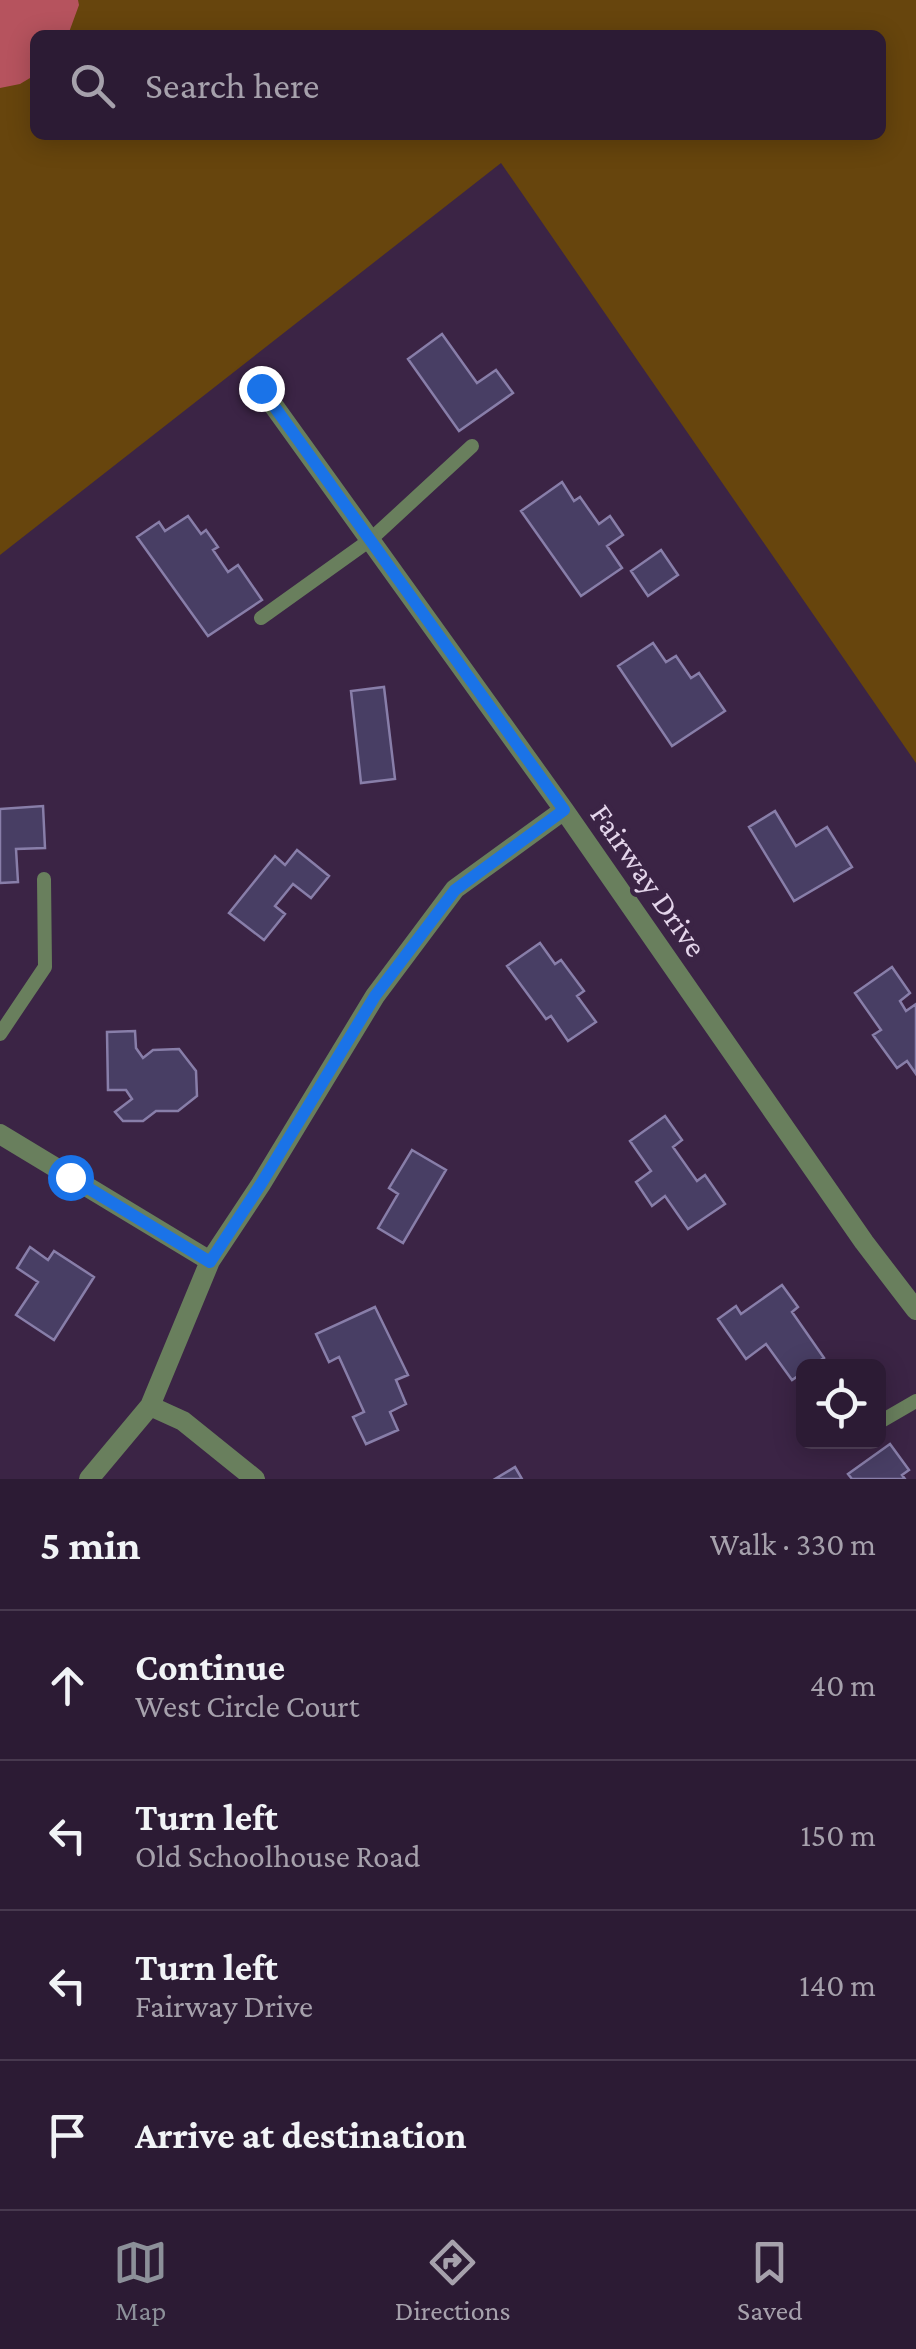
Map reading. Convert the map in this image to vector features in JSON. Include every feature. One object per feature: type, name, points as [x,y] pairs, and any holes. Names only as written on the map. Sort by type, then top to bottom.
[{"type":"street","name":"Fairway Drive","points":[[261,388],[564,810],[864,1242],[916,1310]]},
{"type":"street","points":[[89,1479],[150,1406],[210,1262],[375,996],[455,890],[564,810]]},
{"type":"street","points":[[0,1134],[210,1262]]},
{"type":"street","points":[[150,1406],[183,1421],[255,1479]]},
{"type":"lane","points":[[261,618],[370,540],[472,446]]},
{"type":"lane","points":[[0,1034],[45,967],[44,879]]},
{"type":"lane","points":[[886,1418],[916,1401]]},
{"type":"shaded area","points":[[0,0],[916,0],[916,763],[501,163],[0,555]]},
{"type":"shaded area","points":[[0,0],[78,0],[70,30],[30,30],[30,78],[0,88]]},
{"type":"building","points":[[442,334],[477,383],[496,370],[513,393],[459,431],[408,359]]},
{"type":"building","points":[[562,482],[574,501],[580,497],[599,524],[610,516],[623,535],[607,546],[622,568],[581,596],[521,511]]},
{"type":"building","points":[[188,516],[201,534],[206,530],[218,547],[213,550],[228,572],[238,565],[262,600],[208,636],[137,537],[159,522],[165,531]]},
{"type":"building","points":[[661,550],[678,575],[648,596],[631,571]]},
{"type":"building","points":[[653,643],[666,662],[676,656],[691,678],[699,673],[725,711],[672,746],[618,666]]},
{"type":"building","points":[[384,687],[395,779],[361,783],[351,691]]},
{"type":"building","points":[[43,806],[45,848],[16,849],[18,882],[0,883],[0,809]]},
{"type":"building","points":[[775,811],[796,846],[827,827],[852,867],[794,901],[749,827]]},
{"type":"building","points":[[297,850],[329,876],[311,898],[293,884],[275,906],[285,914],[264,940],[229,913],[275,856],[285,865]]},
{"type":"building","points":[[540,943],[555,964],[561,960],[584,991],[577,996],[596,1022],[568,1041],[551,1016],[546,1019],[507,966]]},
{"type":"building","points":[[892,967],[910,993],[900,1001],[906,1011],[916,1004],[916,1074],[907,1061],[897,1068],[873,1035],[881,1030],[855,993]]},
{"type":"building","points":[[135,1031],[136,1048],[143,1058],[153,1050],[179,1049],[196,1071],[197,1096],[178,1111],[156,1111],[143,1121],[123,1121],[115,1112],[132,1099],[126,1090],[108,1090],[107,1032]]},
{"type":"building","points":[[665,1116],[682,1140],[673,1147],[697,1181],[705,1175],[725,1204],[688,1229],[665,1196],[652,1206],[636,1182],[651,1171],[630,1141]]},
{"type":"building","points":[[412,1150],[446,1170],[403,1243],[378,1228],[398,1194],[389,1188]]},
{"type":"building","points":[[30,1247],[48,1260],[54,1251],[94,1277],[54,1340],[16,1315],[38,1282],[17,1268]]},
{"type":"building","points":[[782,1285],[798,1307],[792,1312],[824,1358],[796,1359],[796,1377],[792,1380],[766,1344],[746,1359],[718,1319],[736,1306],[741,1314]]},
{"type":"building","points":[[375,1307],[408,1375],[396,1380],[406,1404],[390,1412],[398,1430],[366,1444],[353,1417],[364,1412],[339,1357],[329,1362],[316,1334]]},
{"type":"building","points":[[890,1444],[909,1470],[902,1475],[905,1479],[852,1479],[848,1474]]},
{"type":"building","points":[[515,1467],[522,1479],[495,1479]]},
{"type":"route","points":[[70,1177],[210,1262],[375,996],[455,890],[564,810],[261,388]]}]
